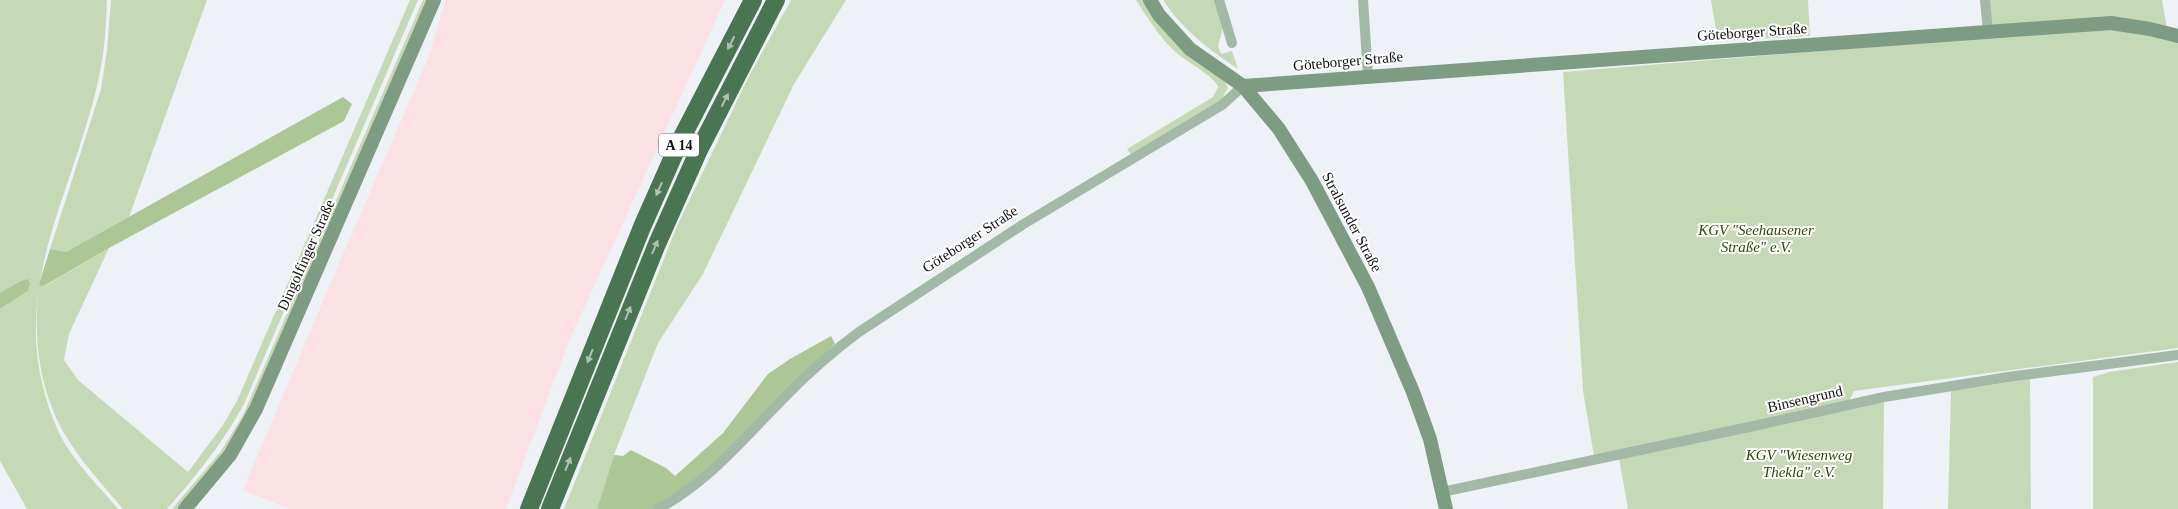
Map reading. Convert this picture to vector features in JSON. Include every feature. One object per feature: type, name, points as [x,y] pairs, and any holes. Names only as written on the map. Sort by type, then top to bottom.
[{"type":"highway","name":"A 14","points":[[529,509],[646,218],[680,141],[753,0]]},
{"type":"highway","name":"A 14","points":[[550,509],[656,244],[698,152],[776,0]]},
{"type":"street","name":"Dingolfinger Straße","points":[[185,509],[230,455],[256,409],[434,0]]},
{"type":"street","name":"Stralsunder Straße","points":[[1150,0],[1159,15],[1190,49],[1242,86],[1279,128],[1294,149],[1368,287],[1420,410],[1430,438],[1446,509]]},
{"type":"street","points":[[1219,0],[1232,43]]},
{"type":"street","points":[[1363,0],[1368,76]]},
{"type":"street","points":[[1985,0],[1988,32]]},
{"type":"street","name":"Göteborger Straße","points":[[658,509],[672,502],[707,476],[836,348],[858,332],[1022,225],[1222,105],[1242,86],[2120,23],[2178,36]]},
{"type":"street","name":"Binsengrund","points":[[1442,492],[1884,397],[2008,377],[2178,355]]},
{"type":"shaded area","points":[[446,0],[725,0],[569,341],[506,509],[289,509],[243,490],[427,61]]},
{"type":"green space","points":[[0,0],[107,0],[104,43],[97,86],[45,258],[37,300],[36,343],[43,388],[60,435],[79,464],[118,509],[27,509],[0,461],[0,309],[28,291],[0,293]]},
{"type":"green space","points":[[111,0],[207,0],[129,217],[66,252],[50,249],[101,89],[107,50]]},
{"type":"green space","points":[[410,0],[418,0],[244,404],[208,459],[167,509],[123,509],[92,473],[70,443],[48,397],[39,360],[37,341],[39,284],[43,287],[109,248],[69,334],[64,360],[78,380],[188,472],[223,425],[237,401]]},
{"type":"green space","points":[[423,0],[428,0],[249,412],[217,462],[178,509],[172,509],[221,451],[243,415]]},
{"type":"green space","points":[[791,0],[846,0],[794,84],[703,274],[658,343],[614,455],[597,509],[564,509],[677,226],[749,76]]},
{"type":"green space","points":[[1136,0],[1144,0],[1225,82],[1228,88],[1221,101],[1132,156],[1127,149],[1213,97],[1218,87],[1212,79],[1179,55],[1167,43]]},
{"type":"green space","points":[[1163,0],[1215,0],[1223,28],[1218,46],[1221,54],[1232,51],[1238,69],[1216,54],[1188,30]]},
{"type":"green space","points":[[1711,0],[1808,0],[1810,36],[1718,41]]},
{"type":"green space","points":[[1990,0],[2162,0],[2167,28],[1991,29]]},
{"type":"green space","name":"KGV \"Seehausener Straße\" e.V.","points":[[2119,29],[2178,41],[2178,348],[1854,391],[1847,405],[1884,403],[1883,509],[1628,509],[1619,458],[1594,456],[1583,391],[1563,72],[2064,31]]},
{"type":"green space","points":[[343,97],[352,104],[344,121],[109,248],[42,287],[39,284],[50,249],[66,252]]},
{"type":"green space","points":[[28,279],[30,283],[28,291],[0,309],[0,293]]},
{"type":"green space","points":[[831,336],[835,344],[814,363],[728,454],[670,499],[653,509],[597,509],[614,455],[623,456],[631,450],[666,468],[675,476],[723,433],[768,374]]},
{"type":"green space","points":[[2178,362],[2178,509],[2093,509],[2093,377],[2109,372]]},
{"type":"green space","points":[[2030,379],[2031,509],[1948,509],[1951,391]]},
{"type":"park label","name":"KGV \"Wiesenweg Thekla\" e.V.","points":[[1799,464]]}]
